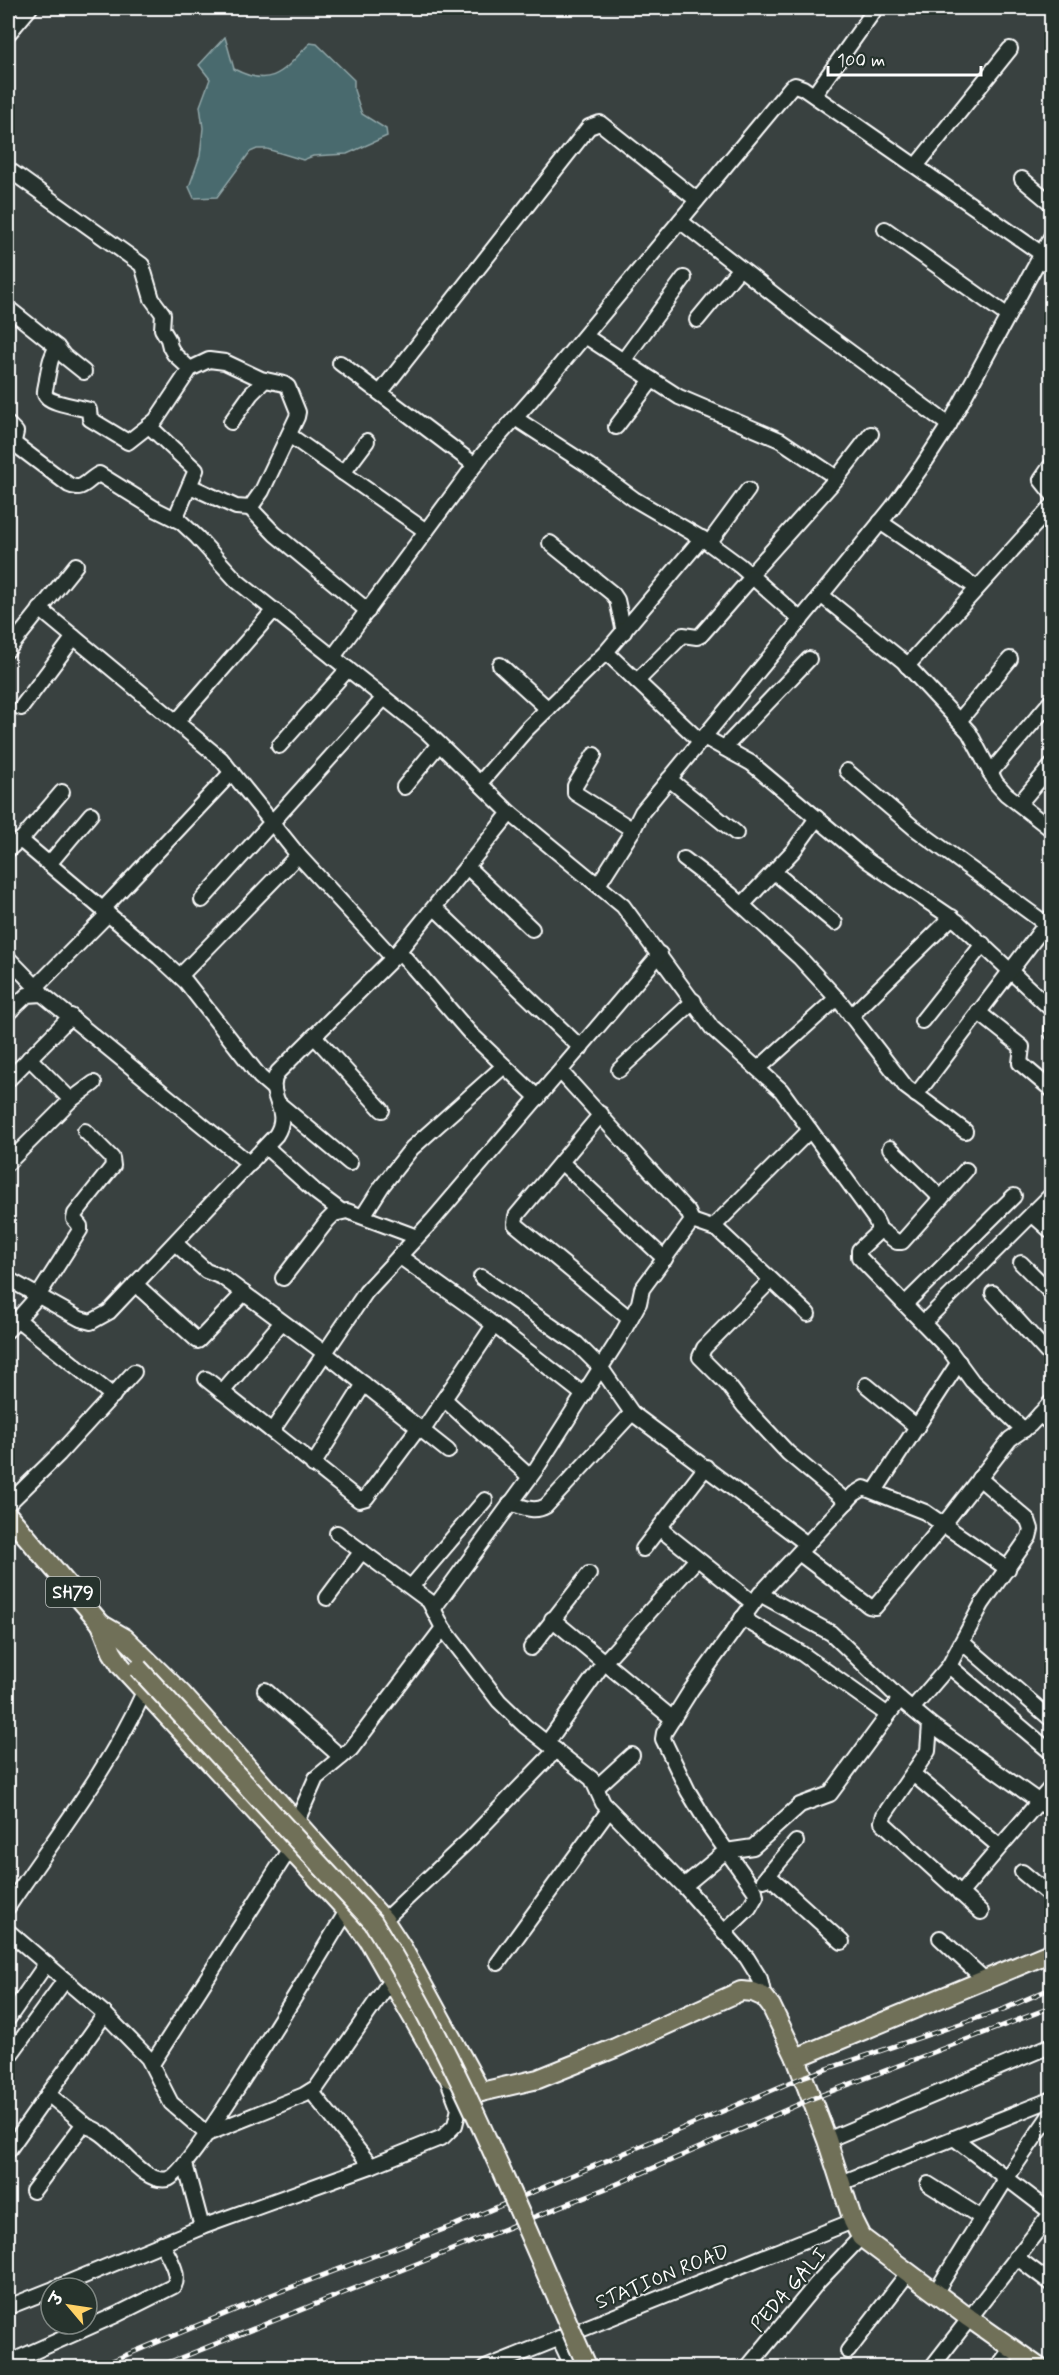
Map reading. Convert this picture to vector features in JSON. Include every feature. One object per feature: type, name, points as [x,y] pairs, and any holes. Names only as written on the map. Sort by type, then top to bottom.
[{"type":"main road","name":"SH79","points":[[8,1515],[138,1668],[373,1922],[402,1968],[457,2075],[588,2367]]},
{"type":"main road","name":"SH79","points":[[101,1624],[112,1652],[121,1666],[346,1911],[369,1941],[446,2075]]},
{"type":"main road","name":"SH79","points":[[101,1624],[125,1638],[175,1686],[384,1920],[409,1959],[481,2092]]},
{"type":"main road","points":[[796,2058],[1052,1952]]},
{"type":"main road","points":[[446,2075],[481,2092],[538,2079],[615,2049],[741,1991],[764,1996],[796,2058],[857,2229],[908,2273],[1040,2367]]},
{"type":"street","points":[[8,34],[30,8]]},
{"type":"street","points":[[814,95],[876,8]]},
{"type":"street","points":[[916,166],[1010,49]]},
{"type":"street","points":[[333,657],[475,465],[791,87],[799,86],[814,95],[916,166],[1052,267]]},
{"type":"street","points":[[380,393],[594,124],[600,123],[697,200]]},
{"type":"street","points":[[8,169],[142,265],[152,298],[163,314],[162,329],[170,347],[190,369]]},
{"type":"street","points":[[1022,179],[1052,204]]},
{"type":"street","points":[[680,221],[809,322],[949,425]]},
{"type":"street","points":[[885,229],[1008,316]]},
{"type":"street","points":[[598,885],[642,812],[801,620],[923,465],[949,425],[1052,236]]},
{"type":"street","points":[[697,320],[740,268]]},
{"type":"street","points":[[622,360],[684,278]]},
{"type":"street","points":[[8,308],[84,372]]},
{"type":"street","points":[[585,336],[686,400],[780,440],[837,478]]},
{"type":"street","points":[[57,347],[48,365],[44,392],[46,397],[58,404],[73,405],[89,410],[90,419],[128,442],[160,416],[190,369],[209,360],[225,362],[265,380],[288,387],[298,412],[262,490],[250,508]]},
{"type":"street","points":[[340,363],[475,465]]},
{"type":"street","points":[[231,422],[251,394],[265,380]]},
{"type":"street","points":[[616,427],[652,380]]},
{"type":"street","points":[[515,418],[589,466],[634,499],[705,540],[801,620]]},
{"type":"street","points":[[8,423],[16,432],[11,445],[16,445],[69,486],[76,489],[81,488],[99,474],[175,519],[197,537],[237,581],[439,744],[510,813],[623,906],[712,1028],[780,1090],[875,1219],[879,1229],[897,1242],[902,1242],[966,1170]]},
{"type":"street","points":[[149,426],[196,472],[175,519]]},
{"type":"street","points":[[636,681],[683,635],[697,637],[700,635],[837,478],[871,434]]},
{"type":"street","points":[[289,435],[426,531]]},
{"type":"street","points":[[344,473],[367,441]]},
{"type":"street","points":[[1052,464],[1041,480],[1052,494]]},
{"type":"street","points":[[190,486],[236,507],[250,508],[275,534],[368,611]]},
{"type":"street","points":[[480,783],[548,709],[606,652],[748,490]]},
{"type":"street","points":[[907,666],[1052,506]]},
{"type":"street","points":[[880,522],[977,588]]},
{"type":"street","points":[[550,543],[617,600],[624,632]]},
{"type":"street","points":[[8,650],[76,565]]},
{"type":"street","points":[[821,595],[907,666],[969,732],[990,773],[1006,794],[1052,830]]},
{"type":"street","points":[[40,609],[205,745],[232,772],[298,855],[470,1033],[538,1098]]},
{"type":"street","points":[[177,721],[274,610]]},
{"type":"street","points":[[21,708],[74,637]]},
{"type":"street","points":[[606,652],[702,739],[725,747],[751,763],[868,861],[952,917],[1052,1010]]},
{"type":"street","points":[[725,747],[809,659]]},
{"type":"street","points":[[959,721],[1010,659]]},
{"type":"street","points":[[500,665],[548,709]]},
{"type":"street","points":[[279,746],[348,669]]},
{"type":"street","points":[[202,900],[384,698]]},
{"type":"street","points":[[990,773],[1052,700]]},
{"type":"street","points":[[404,787],[439,744]]},
{"type":"street","points":[[594,755],[575,786],[575,793],[633,830]]},
{"type":"street","points":[[1019,804],[1052,765]]},
{"type":"street","points":[[847,771],[913,827],[1049,920],[916,1095]]},
{"type":"street","points":[[8,1013],[27,995],[39,991],[105,911],[232,772]]},
{"type":"street","points":[[669,779],[736,833]]},
{"type":"street","points":[[8,850],[14,842],[20,841],[62,792]]},
{"type":"street","points":[[8,1279],[80,1319],[91,1322],[109,1312],[266,1147],[282,1126],[283,1118],[273,1079],[278,1072],[396,954],[435,909],[510,813]]},
{"type":"street","points":[[49,864],[91,814]]},
{"type":"street","points":[[742,905],[794,850],[817,818]]},
{"type":"street","points":[[20,841],[180,976],[276,1096],[350,1163]]},
{"type":"street","points":[[180,976],[298,855]]},
{"type":"street","points":[[684,859],[742,905],[799,957],[837,998],[897,1077],[916,1095],[965,1131]]},
{"type":"street","points":[[467,867],[532,929]]},
{"type":"street","points":[[774,872],[835,923]]},
{"type":"street","points":[[435,909],[581,1048]]},
{"type":"street","points":[[851,1016],[952,917]]},
{"type":"street","points":[[922,1021],[982,944]]},
{"type":"street","points":[[272,1431],[366,1292],[561,1072],[660,954]]},
{"type":"street","points":[[8,958],[39,991],[250,1164]]},
{"type":"street","points":[[758,1069],[837,998]]},
{"type":"street","points":[[619,1070],[694,1001]]},
{"type":"street","points":[[978,1012],[1023,1047],[1020,1063],[1052,1090]]},
{"type":"street","points":[[8,1080],[71,1016]]},
{"type":"street","points":[[314,1036],[382,1110]]},
{"type":"street","points":[[29,1058],[71,1100]]},
{"type":"street","points":[[363,1216],[398,1163],[412,1148],[504,1066]]},
{"type":"street","points":[[561,1072],[688,1212],[692,1221]]},
{"type":"street","points":[[8,1163],[71,1100],[94,1083]]},
{"type":"street","points":[[601,1114],[516,1216],[515,1224],[630,1319]]},
{"type":"street","points":[[713,1227],[810,1130]]},
{"type":"street","points":[[8,1330],[38,1296],[80,1230],[80,1226],[74,1219],[78,1208],[113,1166],[112,1158],[85,1131]]},
{"type":"street","points":[[266,1147],[317,1193],[341,1210],[417,1237]]},
{"type":"street","points":[[890,1148],[941,1198]]},
{"type":"street","points":[[561,1162],[665,1259]]},
{"type":"street","points":[[923,1323],[1052,1194]]},
{"type":"street","points":[[904,1304],[1014,1196]]},
{"type":"street","points":[[284,1278],[327,1221],[341,1210]]},
{"type":"street","points":[[1032,1214],[1052,1232]]},
{"type":"street","points":[[692,1221],[713,1227],[808,1314]]},
{"type":"street","points":[[434,1608],[530,1477],[601,1368],[639,1303],[642,1289],[692,1221]]},
{"type":"street","points":[[879,1229],[877,1234],[859,1250],[859,1257],[923,1323],[972,1381],[1024,1430]]},
{"type":"street","points":[[175,1243],[206,1271],[222,1277],[244,1293],[326,1354],[448,1451]]},
{"type":"street","points":[[399,1256],[494,1325],[584,1395]]},
{"type":"street","points":[[1022,1263],[1052,1294]]},
{"type":"street","points":[[481,1277],[567,1335],[601,1368],[632,1413],[706,1467],[872,1608],[944,1524],[1010,1439],[1024,1430],[1052,1401]]},
{"type":"street","points":[[771,1280],[704,1348],[700,1357],[788,1453],[847,1502]]},
{"type":"street","points":[[135,1284],[198,1341],[244,1293]]},
{"type":"street","points":[[993,1293],[1052,1358]]},
{"type":"street","points":[[17,1319],[113,1396]]},
{"type":"street","points":[[222,1392],[282,1322]]},
{"type":"street","points":[[206,1379],[355,1498],[361,1500],[366,1498],[444,1399],[494,1325]]},
{"type":"street","points":[[876,1491],[958,1362]]},
{"type":"street","points":[[8,1504],[59,1454],[134,1372]]},
{"type":"street","points":[[313,1464],[364,1384]]},
{"type":"street","points":[[866,1385],[917,1427]]},
{"type":"street","points":[[444,1399],[530,1477]]},
{"type":"street","points":[[510,1503],[534,1510],[540,1510],[546,1506],[632,1413]]},
{"type":"street","points":[[1040,1414],[1052,1425]]},
{"type":"street","points":[[643,1549],[706,1467]]},
{"type":"street","points":[[912,1709],[949,1666],[982,1604],[1029,1537],[1031,1529],[1028,1520],[979,1478]]},
{"type":"street","points":[[724,1932],[749,1908],[756,1896],[755,1890],[726,1851],[688,1791],[664,1744],[664,1733],[756,1598],[847,1502],[864,1488],[925,1512],[1008,1569]]},
{"type":"street","points":[[411,1587],[485,1500]]},
{"type":"street","points":[[659,1528],[697,1559],[756,1598],[838,1638],[900,1699],[930,1724],[1038,1803],[1052,1810]]},
{"type":"street","points":[[337,1533],[429,1601],[443,1628],[499,1701],[551,1747],[592,1779],[599,1797],[609,1810],[684,1886],[755,1970],[764,1996]]},
{"type":"street","points":[[327,1598],[362,1551]]},
{"type":"street","points":[[384,1920],[470,1839],[551,1747],[605,1661],[697,1559]]},
{"type":"street","points":[[531,1648],[552,1618],[589,1574]]},
{"type":"street","points":[[552,1618],[673,1719]]},
{"type":"street","points":[[742,1618],[801,1653],[888,1715]]},
{"type":"street","points":[[297,1821],[316,1778],[358,1740],[443,1628]]},
{"type":"street","points":[[963,1643],[1052,1720]]},
{"type":"street","points":[[949,1666],[1052,1753]]},
{"type":"street","points":[[265,1690],[341,1756]]},
{"type":"street","points":[[8,1907],[107,1761],[144,1692]]},
{"type":"street","points":[[684,1886],[726,1851],[753,1846],[801,1805],[830,1794],[900,1699]]},
{"type":"street","points":[[930,1724],[928,1751],[884,1815],[882,1822],[981,1912]]},
{"type":"street","points":[[597,1787],[632,1755]]},
{"type":"street","points":[[913,1774],[1000,1847]]},
{"type":"street","points":[[960,1894],[1052,1786]]},
{"type":"street","points":[[498,1963],[609,1810]]},
{"type":"street","points":[[755,1890],[796,1842]]},
{"type":"street","points":[[152,2064],[289,1850]]},
{"type":"street","points":[[1022,1872],[1052,1897]]},
{"type":"street","points":[[768,1875],[842,1942]]},
{"type":"street","points":[[48,2094],[155,2178],[168,2179],[180,2172],[207,2134],[346,1911]]},
{"type":"street","points":[[8,1931],[105,2014],[152,2064],[171,2103],[207,2134]]},
{"type":"street","points":[[940,1938],[985,1980]]},
{"type":"street","points":[[8,2019],[46,1964]]},
{"type":"street","points":[[8,2058],[65,1980]]},
{"type":"street","points":[[207,2134],[311,2091],[323,2080],[391,1980]]},
{"type":"street","points":[[8,2151],[105,2014]]},
{"type":"street","points":[[827,2140],[1052,2045]]},
{"type":"street","points":[[84,2276],[202,2227],[371,2166],[442,2137],[455,2125],[459,2109],[446,2075]]},
{"type":"street","points":[[311,2091],[371,2166]]},
{"type":"street","points":[[842,2183],[1052,2099]]},
{"type":"street","points":[[935,2293],[1006,2178],[1052,2112]]},
{"type":"street","points":[[33,2191],[76,2132],[81,2126],[87,2126]]},
{"type":"street","points":[[931,2367],[1051,2213],[954,2138]]},
{"type":"street","points":[[185,2164],[202,2227]]},
{"type":"street","points":[[928,2184],[982,2218]]},
{"type":"street","name":"STATION ROAD","points":[[485,2367],[502,2365],[559,2338],[857,2229]]},
{"type":"street","name":"PEDA GALI","points":[[747,2367],[818,2282],[857,2229]]},
{"type":"street","points":[[8,2363],[174,2286],[177,2281],[176,2275],[162,2243]]},
{"type":"street","points":[[1016,2257],[1052,2284]]},
{"type":"street","points":[[848,2351],[908,2273]]},
{"type":"street","points":[[8,2307],[39,2295]]},
{"type":"street","points":[[580,2330],[597,2367]]},
{"type":"street","points":[[559,2338],[573,2367]]},
{"type":"street","points":[[997,2367],[1012,2348]]},
{"type":"water","points":[[225,37],[234,69],[259,77],[277,74],[310,43],[317,44],[354,80],[354,90],[362,114],[386,129],[387,136],[347,154],[313,156],[303,160],[267,149],[257,149],[250,152],[217,197],[194,198],[189,187],[200,156],[203,128],[200,106],[210,79],[199,65]]},
{"type":"railway","points":[[95,2368],[271,2295],[455,2225],[803,2077],[1004,2009],[1052,1988]]},
{"type":"railway","points":[[155,2368],[617,2184],[811,2099],[1052,2007]]}]
